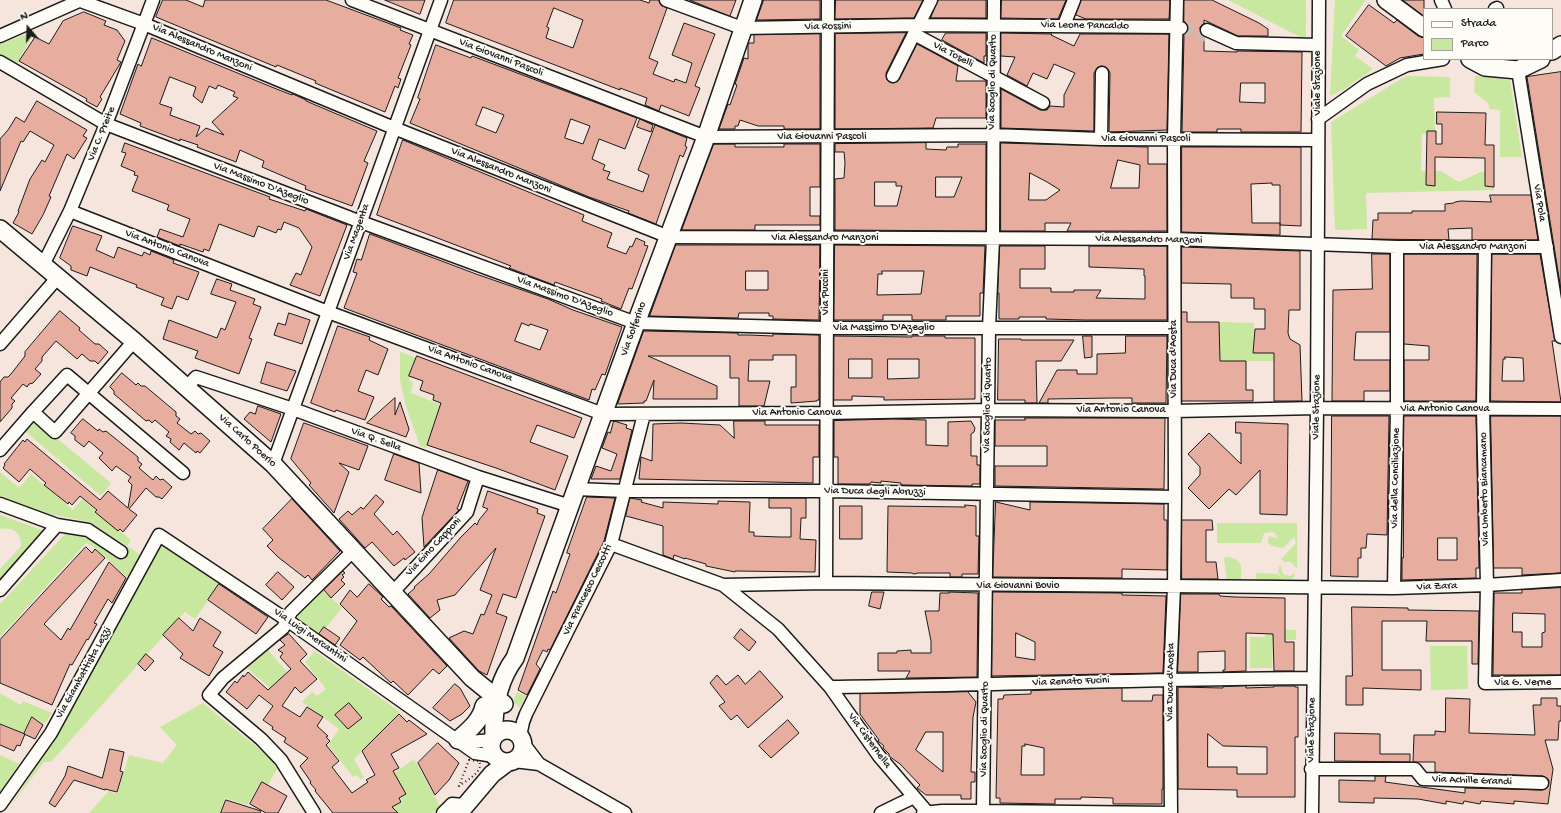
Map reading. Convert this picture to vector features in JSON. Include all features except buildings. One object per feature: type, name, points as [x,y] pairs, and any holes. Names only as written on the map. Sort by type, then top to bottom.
[{"type":"street","name":"Via Alessandro Manzoni","points":[[79,0],[144,24],[394,128],[669,237],[1174,240],[1397,247],[1546,247]]},
{"type":"street","points":[[0,36],[79,0]]},
{"type":"street","name":"Via C. Preite","points":[[43,265],[70,212],[106,124],[153,0]]},
{"type":"street","name":"Via Giovanni Pascoli","points":[[352,0],[706,138],[992,135],[1101,139],[1318,140]]},
{"type":"street","name":"Via Magenta","points":[[273,464],[441,0]]},
{"type":"street","name":"Via Rossini","points":[[666,0],[742,28],[829,27],[916,29],[994,25]]},
{"type":"street","name":"Via Solferino","points":[[458,740],[495,703],[515,674],[515,658],[636,322],[706,138],[742,28],[753,0]]},
{"type":"street","name":"Via Puccini","points":[[826,583],[828,0]]},
{"type":"street","points":[[893,76],[931,0]]},
{"type":"street","name":"Via Scoglio di Quarto","points":[[983,811],[989,328],[993,239],[992,135],[994,0]]},
{"type":"street","points":[[1064,26],[1074,0]]},
{"type":"street","name":"Via Duca d'Aosta","points":[[1170,813],[1170,679],[1174,587],[1175,497],[1174,139],[1179,25],[1177,0]]},
{"type":"street","name":"Viale Stazione","points":[[1312,813],[1317,408],[1319,0]]},
{"type":"street","points":[[1386,0],[1423,27]]},
{"type":"street","name":"Via Leone Pancaldo","points":[[994,25],[1179,25]]},
{"type":"street","name":"Via Toselli","points":[[916,29],[993,76],[1043,103]]},
{"type":"street","points":[[1207,33],[1236,43],[1318,45]]},
{"type":"street","points":[[1318,118],[1367,84],[1407,65],[1437,60]]},
{"type":"street","points":[[1472,60],[1485,66],[1518,70],[1539,60]]},
{"type":"street","name":"Via Massimo D'Azeglio","points":[[0,62],[106,124],[360,222],[636,322],[826,328],[1174,328]]},
{"type":"street","name":"Via Pola","points":[[1518,70],[1561,337]]},
{"type":"street","points":[[1101,139],[1102,73]]},
{"type":"street","name":"Via Antonio Canova","points":[[70,212],[328,312],[603,414],[826,413],[988,410],[1174,411],[1317,408],[1561,410]]},
{"type":"street","name":"Via Carlo Poerio","points":[[0,228],[134,341],[273,464],[495,703],[504,745]]},
{"type":"street","name":"Via della Conciliazione","points":[[1394,588],[1397,408],[1397,247]]},
{"type":"street","name":"Via Umberto Biancamano","points":[[1485,248],[1483,409],[1487,585],[1485,683]]},
{"type":"street","points":[[1,342],[58,277]]},
{"type":"street","points":[[33,412],[55,432],[134,341]]},
{"type":"street","points":[[0,450],[67,375],[182,473]]},
{"type":"street","name":"Via Q. Sella","points":[[186,387],[196,377],[293,409],[478,477],[570,506]]},
{"type":"street","name":"Via Francesco Ceccotti","points":[[504,745],[523,722],[611,544],[644,414]]},
{"type":"street","name":"Via Gino Capponi","points":[[393,592],[467,512],[478,477]]},
{"type":"street","name":"Via Duca degli Abruzzi","points":[[576,489],[625,491],[826,491],[1175,497]]},
{"type":"street","points":[[0,504],[57,525],[88,530],[121,552]]},
{"type":"street","points":[[0,590],[57,525]]},
{"type":"street","name":"Via Luigi Mercantini","points":[[159,535],[287,620],[475,753],[504,745],[539,764]]},
{"type":"street","name":"Via Giambattista Lezzi","points":[[0,805],[51,732],[159,535]]},
{"type":"street","name":"Via Cisternella","points":[[611,544],[723,584],[778,629],[830,687],[879,756],[914,797],[925,813],[983,811],[1170,813]]},
{"type":"street","points":[[314,813],[281,760],[261,739],[209,696],[223,678],[283,628],[291,612],[354,550]]},
{"type":"street","name":"Via Zara","points":[[1314,588],[1394,588],[1487,585],[1561,580]]},
{"type":"street","name":"Via Giovanni Bovio","points":[[723,584],[826,583],[986,586],[1314,588]]},
{"type":"street","name":"Via Renato Fucini","points":[[830,687],[985,685],[1170,679],[1313,678]]},
{"type":"street","name":"Via G. Verne","points":[[1485,683],[1561,682]]},
{"type":"street","points":[[443,813],[452,804],[463,807],[492,774],[504,745],[625,813]]},
{"type":"street","name":"Via Achille Grandi","points":[[1312,769],[1415,769],[1423,779],[1542,783]]},
{"type":"street","points":[[881,813],[914,797]]},
{"type":"path","points":[[469,760],[479,761],[481,765],[479,770],[459,786],[469,760]]},
{"type":"green space","points":[[1228,0],[1306,0],[1306,40]]},
{"type":"green space","points":[[1335,0],[1365,1],[1341,36],[1359,50],[1355,56],[1373,69],[1343,90],[1330,96]]},
{"type":"green space","points":[[35,31],[17,64],[0,55],[0,44]]},
{"type":"green space","points":[[1406,76],[1450,77],[1450,97],[1434,98],[1435,133],[1422,134],[1421,171],[1441,171],[1459,182],[1481,172],[1494,172],[1494,190],[1366,193],[1367,229],[1335,230],[1331,122]]},
{"type":"green space","points":[[1475,76],[1510,80],[1522,157],[1500,157],[1500,110],[1490,109],[1488,103],[1474,92]]},
{"type":"green space","points":[[1219,322],[1254,323],[1253,352],[1274,353],[1274,361],[1238,361],[1220,374]]},
{"type":"green space","points":[[400,352],[417,358],[409,381],[413,382],[411,393],[452,409],[436,417],[426,448],[420,446],[406,407],[400,380]]},
{"type":"green space","points":[[36,421],[111,483],[101,496],[26,432]]},
{"type":"green space","points":[[0,472],[19,488],[31,474],[73,510],[82,499],[131,540],[127,546],[90,522],[39,512],[0,496]]},
{"type":"green space","points":[[0,515],[42,530],[43,534],[0,581],[0,569],[21,546],[21,541],[18,534],[12,530],[0,529]]},
{"type":"green space","points":[[1217,523],[1297,523],[1297,569],[1291,562],[1284,562],[1281,559],[1296,543],[1294,537],[1283,548],[1272,546],[1268,543],[1268,538],[1270,536],[1278,539],[1274,532],[1264,533],[1261,543],[1217,543]]},
{"type":"green space","points":[[66,533],[92,539],[118,560],[127,546],[141,555],[127,577],[95,548],[86,543],[0,637],[0,604]]},
{"type":"green space","points":[[162,543],[221,582],[195,619],[185,612],[51,762],[44,762],[10,807],[44,755]]},
{"type":"green space","points":[[1228,557],[1237,560],[1240,563],[1241,583],[1227,583],[1224,558]]},
{"type":"green space","points":[[1279,566],[1281,566],[1283,574],[1290,576],[1294,573],[1295,576],[1286,580],[1283,579],[1282,583],[1256,583],[1256,573],[1277,574],[1281,577],[1278,572]]},
{"type":"green space","points":[[323,591],[342,608],[320,635],[296,618]]},
{"type":"green space","points":[[1266,630],[1296,630],[1296,640],[1273,640],[1272,668],[1250,668],[1250,637],[1265,637]]},
{"type":"green space","points":[[1430,646],[1467,646],[1468,689],[1431,690]]},
{"type":"green space","points":[[268,650],[287,672],[270,688],[247,668]]},
{"type":"green space","points":[[315,651],[400,712],[354,759],[364,777],[361,780],[357,775],[353,777],[328,745],[339,729],[302,702],[312,692],[317,696],[326,689],[305,662]]},
{"type":"green space","points":[[517,692],[526,696],[520,707],[513,702]]},
{"type":"green space","points":[[0,693],[21,705],[23,701],[52,713],[44,724],[31,716],[24,733],[0,723]]},
{"type":"green space","points":[[203,703],[270,758],[277,769],[267,787],[260,783],[247,805],[225,798],[220,813],[89,813],[109,791],[117,794],[129,755],[163,763],[177,745],[160,727]]},
{"type":"green space","points":[[0,755],[19,764],[0,792]]},
{"type":"green space","points":[[414,759],[440,806],[433,813],[374,813],[403,802],[390,776]]},
{"type":"tunnel","points":[[1181,28],[1206,36]]}]
